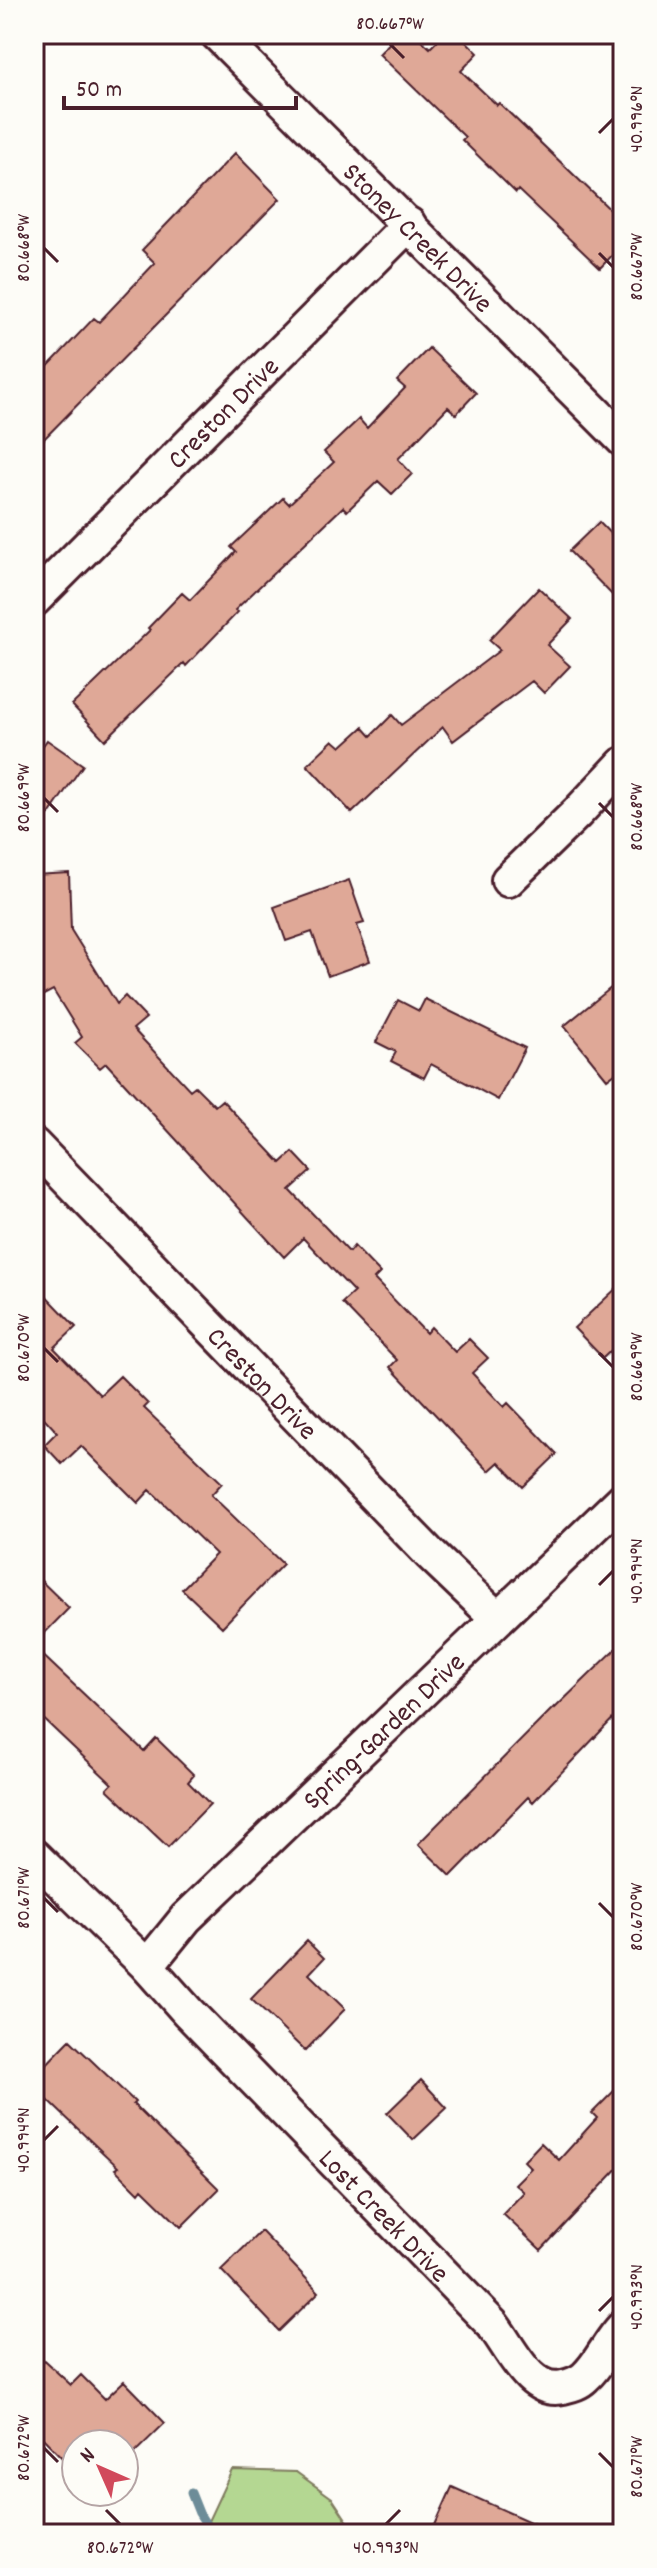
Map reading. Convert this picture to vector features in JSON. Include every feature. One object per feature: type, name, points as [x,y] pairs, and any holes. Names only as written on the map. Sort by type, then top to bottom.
[{"type":"street","name":"Stoney Creek Drive","points":[[217,34],[623,440]]},
{"type":"street","name":"Creston Drive","points":[[34,600],[409,224]]},
{"type":"street","points":[[508,880],[623,764]]},
{"type":"street","name":"Creston Drive","points":[[34,1145],[430,1554],[497,1618]]},
{"type":"street","name":"Spring-Garden Drive","points":[[147,1966],[186,1918],[623,1499]]},
{"type":"street","name":"Lost Creek Drive","points":[[34,1856],[147,1966],[492,2324],[534,2381],[556,2389],[576,2384],[588,2375],[606,2346],[623,2327]]},
{"type":"green space","points":[[232,2470],[296,2472],[332,2498],[356,2534],[202,2534]]},
{"type":"building","points":[[398,34],[415,34],[430,48],[444,34],[459,34],[478,53],[461,71],[497,105],[499,103],[623,222],[623,244],[600,268],[518,190],[516,193],[462,140],[465,137],[379,54]]},
{"type":"building","points":[[235,153],[280,199],[34,449],[34,381],[94,318],[99,322],[155,263],[142,250]]},
{"type":"building","points":[[429,348],[476,393],[456,414],[448,407],[398,459],[412,474],[392,494],[378,481],[347,511],[343,507],[235,610],[238,612],[186,666],[184,663],[105,740],[72,705],[150,630],[148,628],[182,593],[190,600],[236,552],[231,547],[283,498],[289,504],[334,462],[324,452],[359,419],[367,428],[405,388],[397,381]]},
{"type":"building","points":[[599,522],[623,547],[623,606],[569,551]]},
{"type":"building","points":[[539,588],[572,619],[547,645],[570,666],[544,693],[532,681],[453,741],[443,727],[352,813],[307,765],[333,740],[341,747],[363,727],[371,736],[392,715],[401,725],[500,650],[489,640]]},
{"type":"building","points":[[47,740],[83,765],[34,836],[34,758]]},
{"type":"building","points":[[69,873],[71,930],[117,1004],[125,996],[146,1018],[133,1029],[190,1090],[195,1086],[215,1106],[222,1100],[281,1163],[293,1152],[311,1171],[290,1190],[349,1252],[354,1246],[380,1273],[374,1279],[426,1333],[431,1327],[455,1352],[469,1339],[488,1358],[472,1373],[504,1407],[508,1403],[557,1454],[523,1487],[499,1462],[489,1471],[390,1367],[397,1360],[342,1303],[354,1292],[303,1238],[284,1257],[106,1063],[100,1068],[75,1043],[82,1037],[53,990],[42,996],[34,983],[34,875]]},
{"type":"building","points":[[349,880],[364,923],[357,925],[370,961],[328,976],[312,932],[286,941],[274,907]]},
{"type":"building","points":[[623,978],[623,1067],[607,1079],[564,1026]]},
{"type":"building","points":[[425,999],[525,1048],[498,1100],[431,1064],[424,1078],[391,1061],[396,1052],[376,1042],[398,1000],[419,1011]]},
{"type":"building","points":[[623,1282],[623,1339],[603,1358],[574,1328]]},
{"type":"building","points":[[34,1283],[76,1327],[54,1348],[100,1395],[120,1376],[148,1404],[144,1408],[222,1483],[211,1495],[283,1564],[222,1627],[182,1589],[216,1554],[150,1490],[138,1503],[81,1446],[62,1464],[44,1445],[57,1432],[34,1407]]},
{"type":"building","points":[[34,1574],[69,1608],[34,1644]]},
{"type":"building","points":[[623,1642],[623,1708],[533,1802],[528,1797],[451,1876],[418,1844]]},
{"type":"building","points":[[34,1647],[144,1751],[156,1738],[194,1775],[188,1782],[210,1804],[168,1847],[107,1789],[112,1784],[34,1710]]},
{"type":"building","points":[[307,1941],[324,1958],[309,1974],[345,2009],[305,2051],[251,1999]]},
{"type":"building","points":[[70,2040],[219,2189],[181,2227],[142,2189],[139,2193],[115,2169],[118,2167],[34,2087],[34,2077]]},
{"type":"building","points":[[421,2080],[447,2108],[413,2140],[387,2113]]},
{"type":"building","points":[[623,2082],[623,2163],[541,2250],[503,2214],[524,2192],[515,2184],[531,2168],[524,2161],[541,2143],[559,2160],[597,2118],[592,2113]]},
{"type":"building","points":[[261,2231],[319,2292],[279,2331],[221,2270]]},
{"type":"building","points":[[34,2351],[71,2385],[81,2375],[105,2399],[124,2381],[165,2423],[140,2447],[140,2428],[60,2428],[60,2456],[34,2429]]},
{"type":"building","points":[[452,2487],[557,2534],[431,2534]]},
{"type":"waterway","points":[[191,2493],[212,2534]]}]
